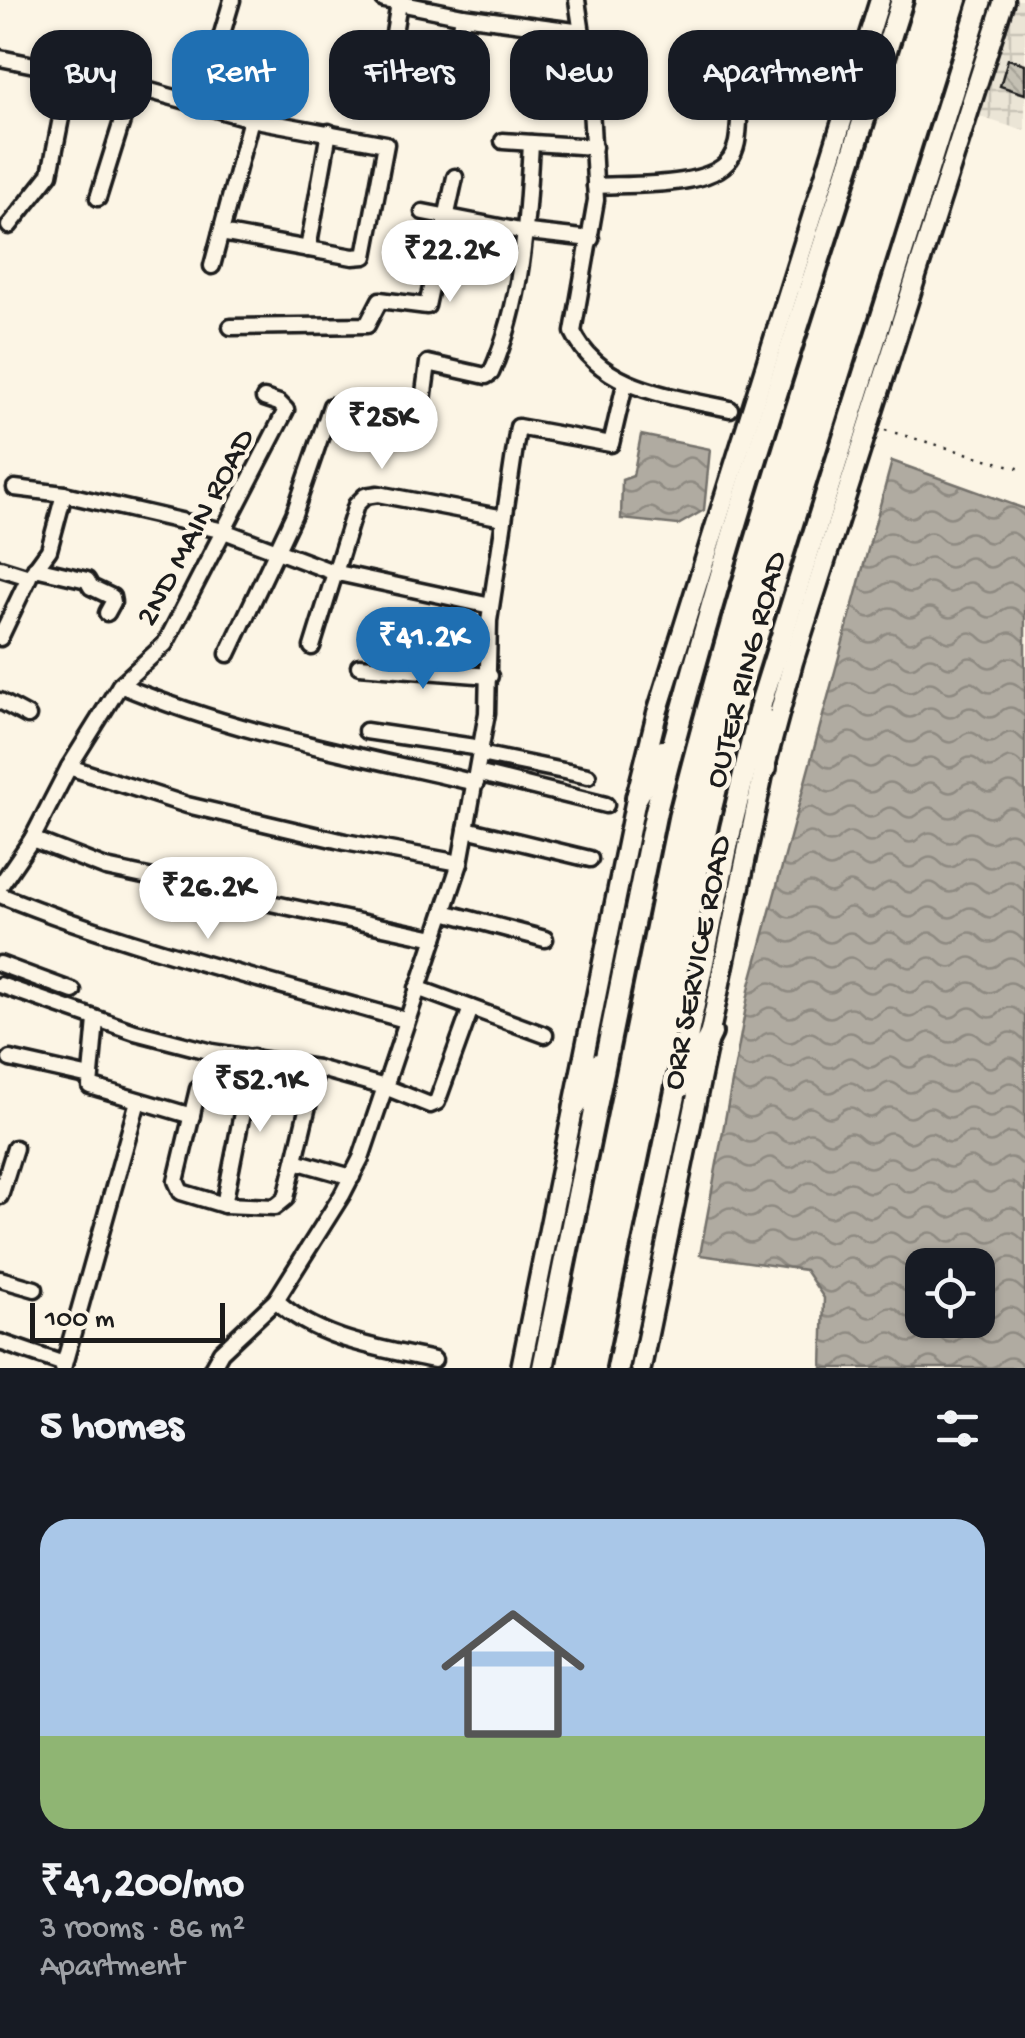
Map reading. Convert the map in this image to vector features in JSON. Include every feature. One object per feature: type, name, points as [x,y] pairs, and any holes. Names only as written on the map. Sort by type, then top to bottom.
[{"type":"highway","name":"OUTER RING ROAD","points":[[543,1368],[656,811],[678,725],[902,0]]},
{"type":"highway","name":"OUTER RING ROAD","points":[[618,1368],[731,828],[766,688],[980,0]]},
{"type":"highway","points":[[765,768],[766,688]]},
{"type":"highway","points":[[637,797],[678,725]]},
{"type":"highway","points":[[672,1111],[711,1033]]},
{"type":"highway","points":[[575,1106],[608,1045]]},
{"type":"main road","points":[[522,1368],[637,797],[681,631],[880,0]]},
{"type":"main road","name":"ORR SERVICE ROAD","points":[[641,1368],[765,768],[793,662],[1004,0]]},
{"type":"street","points":[[223,30],[232,0]]},
{"type":"street","points":[[577,0],[582,30]]},
{"type":"street","points":[[390,30],[392,2],[567,30]]},
{"type":"street","points":[[461,30],[463,16]]},
{"type":"street","points":[[0,58],[30,64]]},
{"type":"street","points":[[8,226],[50,174],[61,120]]},
{"type":"street","points":[[98,198],[122,120]]},
{"type":"street","points":[[212,266],[251,120]]},
{"type":"street","points":[[220,233],[353,258],[365,256],[387,151],[383,141],[257,120]]},
{"type":"street","points":[[591,120],[595,186],[591,239],[573,332],[587,352],[625,384],[730,409]]},
{"type":"street","points":[[595,186],[666,182],[712,172],[732,158],[739,122]]},
{"type":"street","points":[[308,249],[330,132]]},
{"type":"street","points":[[503,141],[594,147]]},
{"type":"street","points":[[228,654],[306,482],[331,406],[345,404],[412,422],[422,408],[428,363],[491,374],[509,317],[527,231],[532,143]]},
{"type":"street","points":[[231,327],[367,325],[380,300],[427,306],[455,177]]},
{"type":"street","points":[[423,212],[591,239]]},
{"type":"street","points":[[212,1368],[222,1352],[276,1300],[352,1176],[386,1087],[460,863],[481,751],[490,676],[491,606],[518,427],[611,444],[625,384]]},
{"type":"street","name":"2ND MAIN ROAD","points":[[0,886],[32,839],[69,767],[120,685],[166,644],[286,410],[264,398]]},
{"type":"street","points":[[16,488],[64,494],[224,531],[333,572],[491,606]]},
{"type":"street","points":[[0,638],[32,572],[48,550],[64,494]]},
{"type":"street","points":[[312,648],[356,505],[365,496],[378,494],[504,518]]},
{"type":"street","points":[[0,568],[87,580],[91,587],[112,597],[107,613]]},
{"type":"street","points":[[359,666],[490,676]]},
{"type":"street","points":[[120,685],[262,734],[606,805]]},
{"type":"street","points":[[0,701],[28,716]]},
{"type":"street","points":[[366,732],[481,751],[588,776]]},
{"type":"street","points":[[69,767],[186,805],[345,842],[460,863]]},
{"type":"street","points":[[466,830],[590,860]]},
{"type":"street","points":[[32,839],[106,868],[435,938]]},
{"type":"street","points":[[0,895],[141,945],[405,1020]]},
{"type":"street","points":[[444,912],[546,939]]},
{"type":"street","points":[[0,964],[73,991]]},
{"type":"street","points":[[0,984],[96,1020],[212,1052],[317,1068],[386,1087],[430,1106],[438,1102],[472,1008]]},
{"type":"street","points":[[417,988],[545,1036]]},
{"type":"street","points":[[96,1020],[90,1078],[94,1089],[192,1116]]},
{"type":"street","points":[[224,1204],[253,1057]]},
{"type":"street","points":[[10,1059],[90,1078]]},
{"type":"street","points":[[198,1089],[177,1186],[181,1192],[224,1204],[275,1207],[286,1198],[317,1068]]},
{"type":"street","points":[[0,1342],[63,1366],[138,1101]]},
{"type":"street","points":[[0,1196],[14,1148]]},
{"type":"street","points":[[294,1161],[352,1176]]},
{"type":"street","points":[[0,1279],[34,1289]]},
{"type":"street","points":[[276,1300],[289,1313],[335,1334],[434,1360]]},
{"type":"path","points":[[869,425],[1025,470]]},
{"type":"shaded area","points":[[1013,0],[1025,0],[1025,131],[977,116]]},
{"type":"water","points":[[641,435],[710,449],[704,510],[678,525],[621,519],[622,480],[633,476]]},
{"type":"water","points":[[892,461],[1025,509],[1025,1368],[822,1368],[824,1298],[805,1270],[700,1255],[750,985]]},
{"type":"building","points":[[1008,59],[1025,64],[1025,94],[1000,86]]}]
